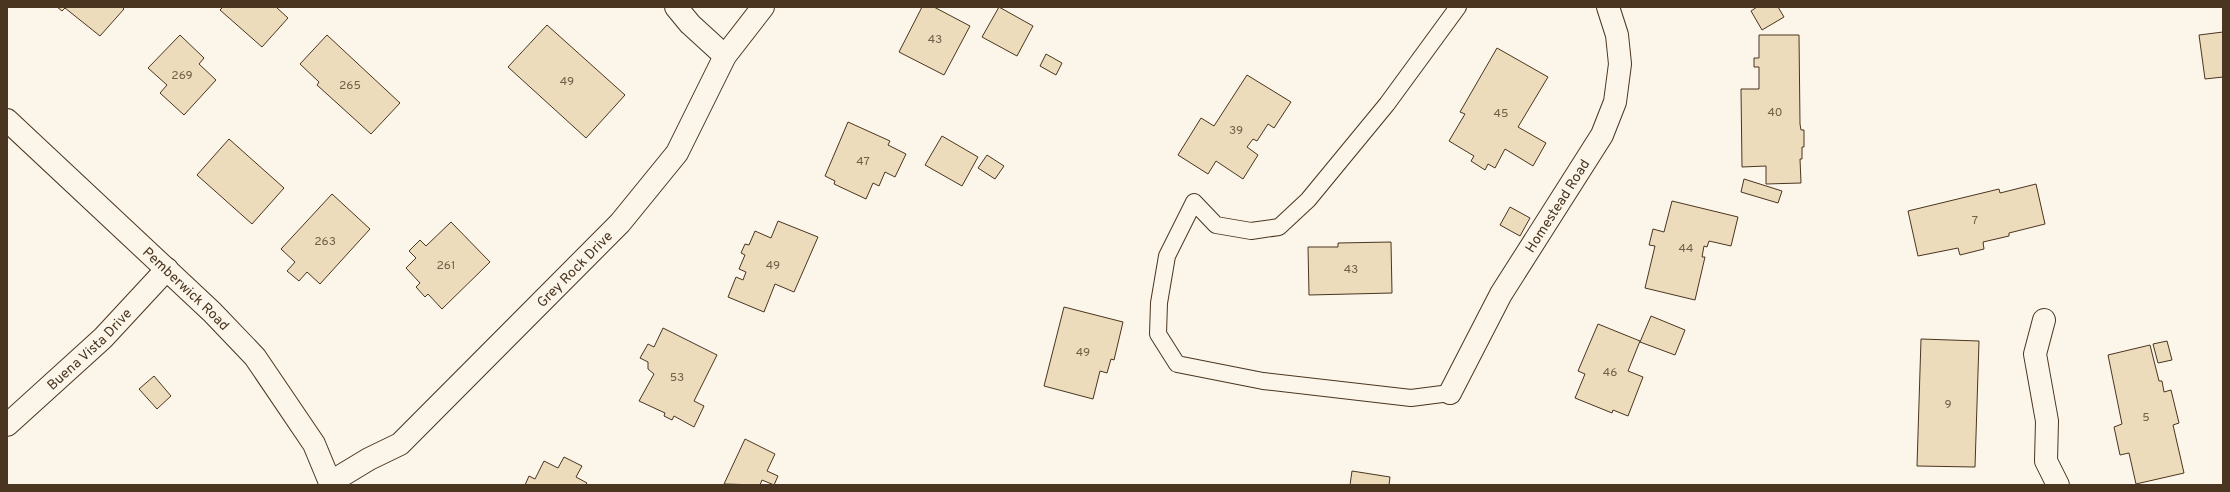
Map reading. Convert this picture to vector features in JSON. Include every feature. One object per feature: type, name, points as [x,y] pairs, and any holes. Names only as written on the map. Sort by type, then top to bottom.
[{"type":"street","points":[[676,7],[690,24],[725,56]]},
{"type":"street","name":"Grey Rock Drive","points":[[331,483],[369,459],[400,444],[620,223],[677,153],[725,56],[764,7]]},
{"type":"street","name":"Homestead Road","points":[[1450,393],[1501,294],[1602,135],[1615,102],[1620,64],[1617,36],[1608,7]]},
{"type":"street","name":"Pemberwick Road","points":[[7,120],[167,269],[255,356],[314,444],[331,483]]},
{"type":"street","name":"Buena Vista Drive","points":[[7,425],[103,338],[167,269]]},
{"type":"street","points":[[2044,320],[2035,354],[2047,421],[2046,461],[2058,485]]},
{"type":"lane","points":[[1450,393],[1411,398],[1264,381],[1177,364],[1158,334],[1160,303],[1167,256],[1194,202],[1216,226],[1251,231],[1278,227],[1308,200],[1387,104],[1458,7]]},
{"type":"building","points":[[57,7],[122,7],[124,9],[100,36],[65,8],[62,11]]},
{"type":"building","points":[[223,7],[276,7],[288,18],[262,47],[220,10]]},
{"type":"building","points":[[922,7],[934,7],[970,26],[944,75],[899,52]]},
{"type":"building","points":[[999,7],[1033,26],[1017,56],[982,37]]},
{"type":"building","points":[[1757,7],[1778,7],[1784,17],[1762,30],[1751,11]]},
{"type":"building","points":[[547,25],[625,95],[586,138],[508,67]]},
{"type":"building","points":[[2223,32],[2223,77],[2205,79],[2199,35]]},
{"type":"building","points":[[180,35],[204,58],[199,64],[216,80],[184,115],[160,93],[167,85],[148,68]]},
{"type":"building","points":[[327,35],[400,103],[371,134],[317,85],[319,82],[300,64]]},
{"type":"building","points":[[1759,35],[1799,35],[1800,124],[1801,130],[1804,130],[1804,147],[1802,147],[1802,159],[1800,159],[1801,183],[1766,184],[1766,166],[1742,167],[1741,89],[1759,89],[1759,67],[1754,67],[1754,58],[1759,58]]},
{"type":"building","points":[[1497,48],[1548,77],[1518,127],[1546,143],[1533,166],[1505,149],[1495,168],[1488,164],[1485,170],[1471,161],[1474,156],[1449,141],[1465,114],[1460,112]]},
{"type":"building","points":[[1046,54],[1062,63],[1056,75],[1040,66]]},
{"type":"building","points":[[1247,75],[1291,102],[1274,128],[1268,124],[1257,141],[1253,139],[1247,147],[1258,155],[1243,179],[1216,161],[1208,174],[1178,155],[1201,118],[1214,126]]},
{"type":"building","points":[[848,122],[890,141],[888,145],[906,154],[895,177],[885,172],[879,186],[873,183],[866,199],[834,184],[835,181],[825,176]]},
{"type":"building","points":[[942,136],[978,157],[962,186],[925,165]]},
{"type":"building","points":[[229,139],[284,188],[252,224],[197,175]]},
{"type":"building","points":[[987,155],[1004,166],[995,179],[978,168]]},
{"type":"building","points":[[1744,179],[1782,191],[1778,203],[1741,192]]},
{"type":"building","points":[[2036,184],[2045,224],[2009,233],[2009,236],[1983,242],[1984,249],[1960,255],[1958,248],[1918,256],[1908,211],[1999,189],[2000,193]]},
{"type":"building","points":[[332,194],[370,229],[320,284],[307,272],[299,281],[287,271],[295,262],[281,249]]},
{"type":"building","points":[[1672,201],[1738,217],[1731,246],[1709,241],[1707,247],[1704,246],[1702,257],[1705,257],[1695,300],[1645,288],[1655,246],[1649,245],[1653,229],[1664,232]]},
{"type":"building","points":[[1510,207],[1530,218],[1520,236],[1500,225]]},
{"type":"building","points":[[778,221],[818,237],[794,292],[775,284],[764,312],[728,297],[736,277],[743,280],[746,272],[739,269],[745,255],[741,253],[745,244],[749,245],[755,231],[771,238]]},
{"type":"building","points":[[451,222],[490,262],[442,309],[428,294],[425,297],[416,287],[420,283],[406,268],[416,258],[409,251],[420,240],[426,246]]},
{"type":"building","points":[[1391,242],[1392,293],[1309,295],[1308,247],[1338,247],[1338,243]]},
{"type":"building","points":[[1064,307],[1123,322],[1114,360],[1111,359],[1107,373],[1100,371],[1093,399],[1044,386]]},
{"type":"building","points":[[1651,316],[1685,330],[1675,355],[1640,342]]},
{"type":"building","points":[[1598,324],[1640,341],[1628,371],[1643,377],[1628,416],[1613,410],[1612,413],[1575,398],[1585,374],[1578,371]]},
{"type":"building","points":[[663,328],[717,355],[694,401],[704,406],[694,427],[674,416],[672,420],[664,416],[665,413],[639,401],[654,374],[648,369],[648,362],[640,358],[648,344],[654,347]]},
{"type":"building","points":[[1921,339],[1979,341],[1975,467],[1917,466]]},
{"type":"building","points":[[2167,341],[2172,360],[2158,363],[2153,344]]},
{"type":"building","points":[[2150,345],[2159,381],[2162,381],[2164,392],[2171,390],[2179,423],[2173,425],[2184,473],[2136,484],[2129,453],[2120,455],[2114,427],[2122,424],[2108,355]]},
{"type":"building","points":[[154,376],[171,396],[157,409],[139,389]]},
{"type":"building","points":[[745,439],[775,454],[767,471],[778,476],[774,485],[762,480],[760,485],[724,484]]},
{"type":"building","points":[[564,457],[582,466],[576,477],[587,483],[585,485],[525,485],[529,476],[535,479],[544,461],[558,468]]},
{"type":"building","points":[[1352,471],[1390,477],[1389,485],[1350,485]]}]
